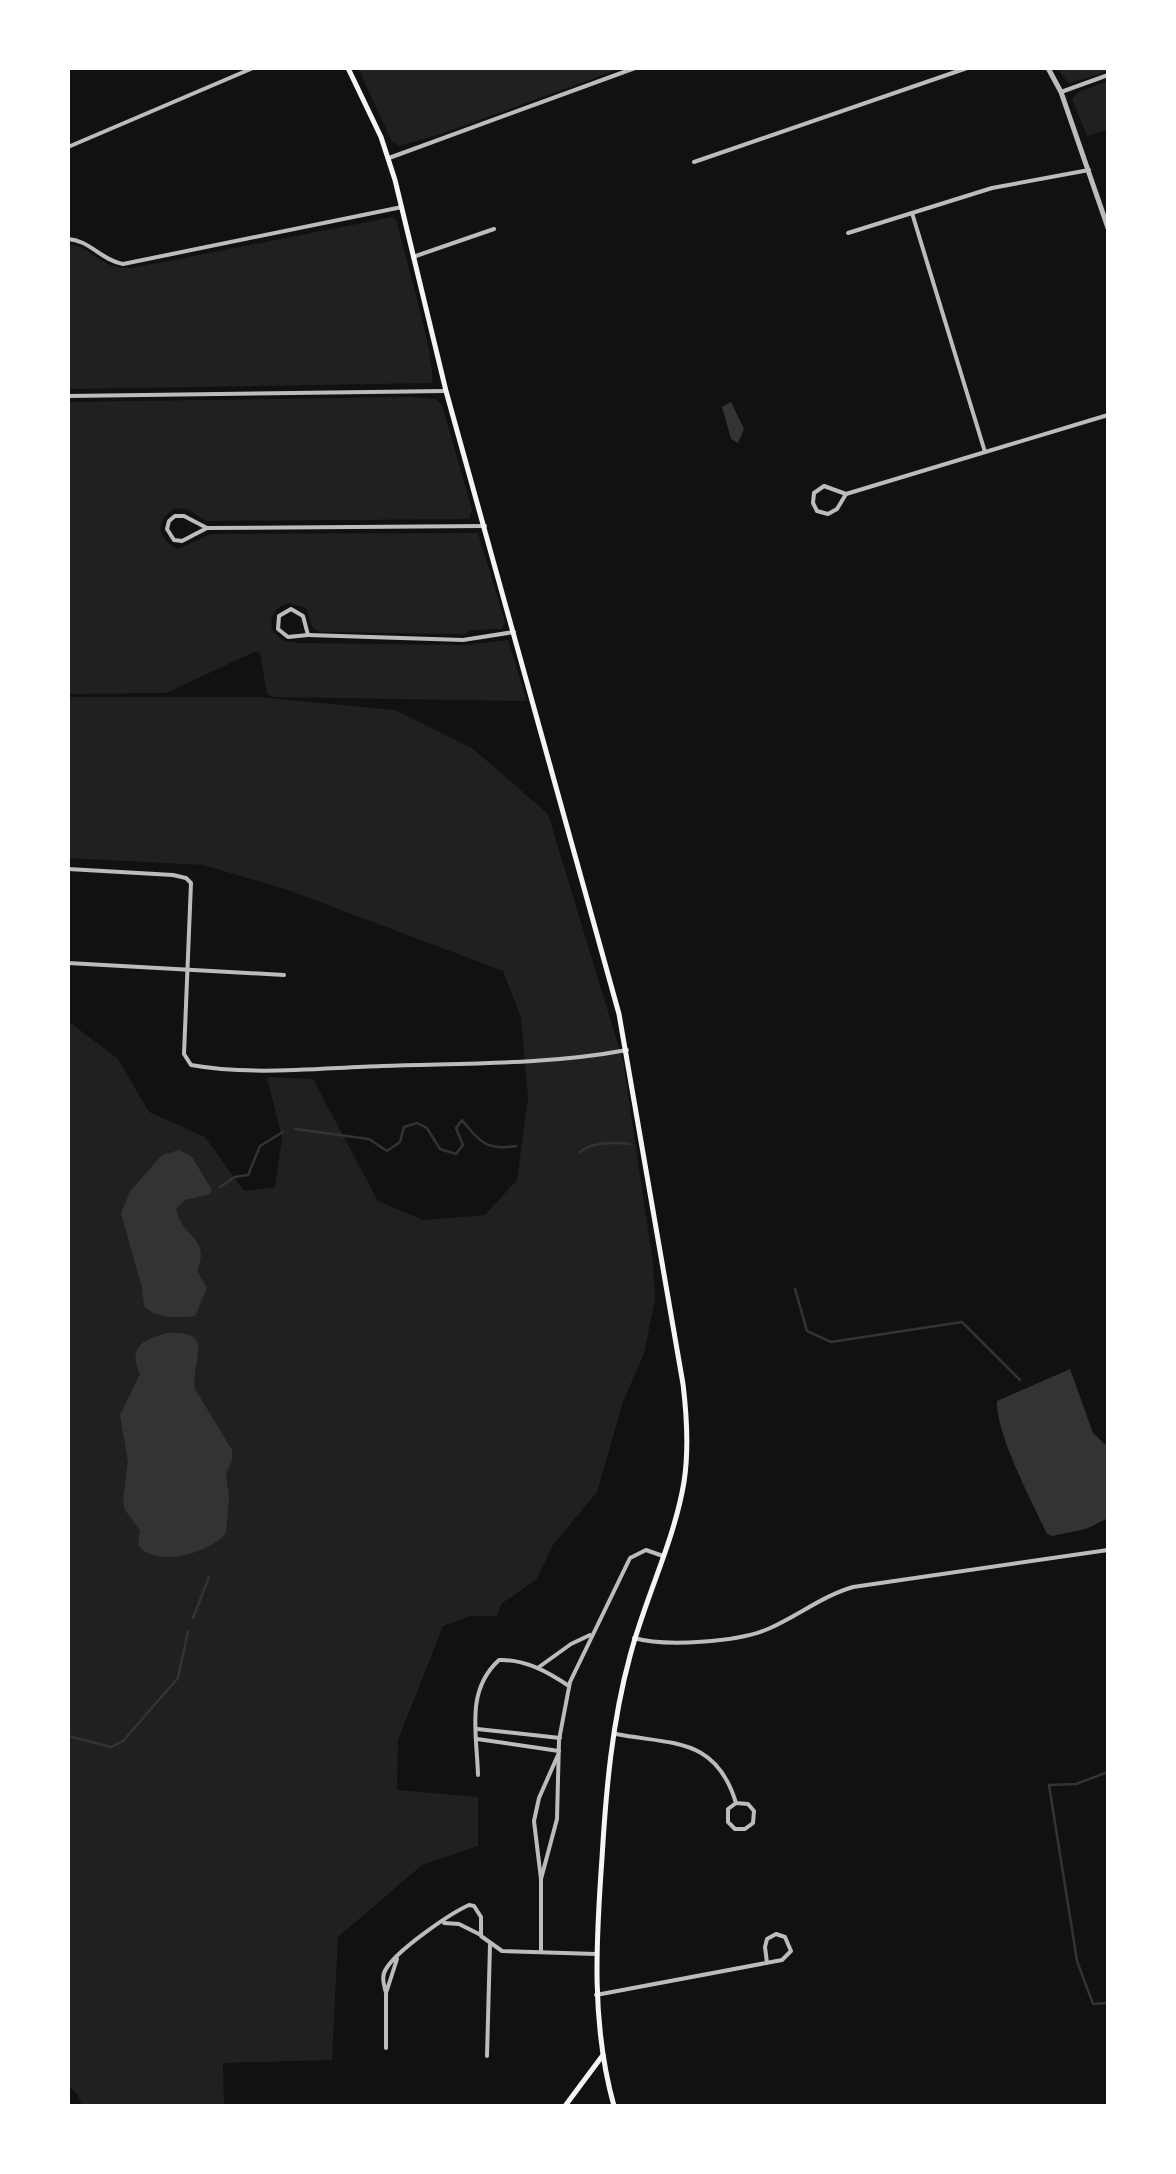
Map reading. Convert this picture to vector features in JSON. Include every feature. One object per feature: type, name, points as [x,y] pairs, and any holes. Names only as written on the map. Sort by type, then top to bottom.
[{"type":"main road","points":[[348,68],[389,158],[446,391],[627,1050],[686,1411],[684,1483],[634,1638],[613,1734],[596,1995],[614,2106]]},
{"type":"main road","points":[[565,2106],[603,2055]]},
{"type":"street","points":[[68,147],[252,68]]},
{"type":"street","points":[[389,158],[635,68]]},
{"type":"street","points":[[694,162],[967,68]]},
{"type":"street","points":[[1048,68],[1061,92],[1108,228]]},
{"type":"street","points":[[1061,92],[1108,75]]},
{"type":"street","points":[[848,233],[992,188],[1089,170]]},
{"type":"street","points":[[68,239],[80,240],[111,262],[123,264],[402,207]]},
{"type":"street","points":[[912,214],[985,452]]},
{"type":"street","points":[[413,257],[494,229]]},
{"type":"street","points":[[68,396],[446,391]]},
{"type":"street","points":[[846,494],[831,514],[821,513],[813,505],[814,493],[822,487],[846,494],[1108,415]]},
{"type":"street","points":[[208,528],[182,541],[174,540],[166,529],[169,521],[180,515],[208,528],[485,526]]},
{"type":"street","points":[[308,635],[300,612],[291,608],[279,616],[278,629],[284,635],[463,640],[514,632]]},
{"type":"street","points":[[68,869],[186,878],[192,888],[186,1062],[196,1066],[274,1069],[498,1062],[627,1050]]},
{"type":"street","points":[[68,964],[284,975]]},
{"type":"street","points":[[542,1879],[556,1820],[560,1738],[569,1686],[630,1558],[646,1550],[662,1556]]},
{"type":"street","points":[[634,1638],[668,1644],[762,1632],[824,1597],[854,1587],[1108,1550]]},
{"type":"street","points":[[538,1668],[570,1644],[590,1635]]},
{"type":"street","points":[[478,1776],[475,1697],[488,1670],[499,1660],[538,1668],[569,1686]]},
{"type":"street","points":[[477,1729],[560,1738]]},
{"type":"street","points":[[613,1734],[707,1755],[724,1771],[736,1803]]},
{"type":"street","points":[[477,1740],[560,1750]]},
{"type":"street","points":[[541,1953],[542,1879],[534,1821],[539,1798],[560,1750]]},
{"type":"street","points":[[745,1802],[754,1811],[753,1823],[745,1829],[732,1828],[727,1819],[728,1809],[736,1803],[745,1802]]},
{"type":"street","points":[[386,2048],[384,1973],[434,1926],[464,1906],[472,1905],[480,1917],[481,1936]]},
{"type":"street","points":[[434,1926],[459,1924],[502,1951],[596,1954]]},
{"type":"street","points":[[596,1995],[767,1963],[788,1956],[791,1944],[786,1936],[776,1934],[767,1939],[767,1963]]},
{"type":"street","points":[[487,2056],[490,1945]]},
{"type":"shaded area","points":[[358,68],[622,68],[399,146],[392,142]]},
{"type":"shaded area","points":[[1057,68],[1108,68],[1108,71],[1069,84]]},
{"type":"shaded area","points":[[1108,81],[1108,130],[1087,136],[1072,99],[1078,92]]},
{"type":"shaded area","points":[[393,217],[425,330],[432,383],[68,389],[68,245],[83,248],[111,265],[132,268]]},
{"type":"shaded area","points":[[435,399],[442,405],[472,510],[469,519],[206,521],[189,510],[177,508],[162,522],[162,534],[178,549],[211,534],[478,533],[505,622],[502,629],[470,630],[465,634],[320,632],[313,628],[306,608],[289,603],[274,612],[272,630],[283,641],[298,643],[467,645],[508,640],[527,701],[273,697],[267,694],[260,653],[254,652],[166,693],[68,694],[68,402]]},
{"type":"shaded area","points":[[731,402],[744,429],[738,443],[731,439],[722,407]]},
{"type":"shaded area","points":[[68,697],[257,697],[395,710],[472,748],[548,814],[623,1061],[653,1263],[655,1299],[644,1353],[623,1402],[597,1492],[553,1545],[536,1580],[501,1604],[497,1616],[470,1616],[443,1626],[398,1740],[397,1790],[478,1797],[478,1846],[422,1865],[338,1937],[332,2060],[223,2063],[224,2106],[82,2106],[78,2095],[68,2086],[68,1021],[118,1059],[149,1112],[205,1137],[244,1191],[275,1187],[282,1137],[267,1077],[313,1079],[378,1201],[423,1220],[485,1215],[517,1180],[528,1098],[521,1017],[503,971],[288,890],[203,865],[68,858]]},
{"type":"shaded area","points":[[179,1150],[192,1157],[212,1190],[210,1194],[185,1200],[176,1209],[201,1251],[197,1271],[207,1288],[195,1316],[174,1317],[144,1306],[121,1213],[130,1191],[162,1155]]},
{"type":"shaded area","points":[[167,1333],[183,1333],[197,1342],[195,1389],[232,1450],[226,1473],[226,1533],[208,1547],[170,1557],[146,1552],[138,1545],[140,1531],[125,1510],[128,1462],[120,1415],[140,1374],[136,1351],[144,1342]]},
{"type":"shaded area","points":[[1070,1369],[1093,1433],[1108,1447],[1108,1518],[1086,1529],[1052,1536],[1047,1534],[1016,1468],[1002,1431],[997,1401]]},
{"type":"waterway","points":[[295,1129],[369,1139],[387,1151],[400,1142],[404,1127],[417,1123],[427,1128],[440,1149],[456,1154],[463,1145],[456,1128],[462,1120],[485,1143],[516,1146]]},
{"type":"waterway","points":[[220,1187],[235,1177],[248,1175],[260,1146],[283,1132]]},
{"type":"waterway","points":[[580,1152],[597,1145],[630,1144]]},
{"type":"waterway","points":[[795,1289],[807,1331],[831,1342],[962,1322],[1020,1380]]},
{"type":"waterway","points":[[193,1618],[209,1577]]},
{"type":"waterway","points":[[68,1736],[111,1747],[123,1741],[178,1678],[188,1631]]},
{"type":"waterway","points":[[1108,1772],[1076,1784],[1049,1785],[1077,1961],[1093,2004],[1108,2003]]}]
